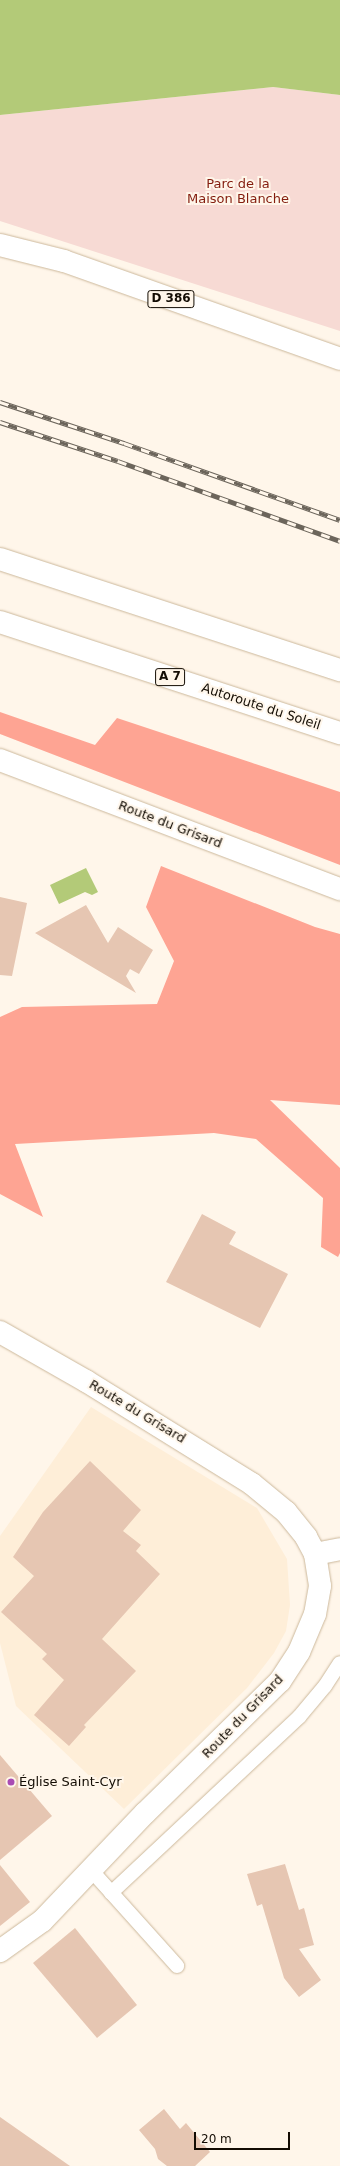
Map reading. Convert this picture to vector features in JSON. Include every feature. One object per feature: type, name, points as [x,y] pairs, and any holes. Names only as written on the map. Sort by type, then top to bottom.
[{"type":"main road","name":"D 386","points":[[0,245],[64,260],[340,359]]},
{"type":"main road","points":[[0,559],[340,670]]},
{"type":"main road","name":"Autoroute du Soleil","points":[[0,622],[340,733]]},
{"type":"main road","name":"Route du Grisard","points":[[0,760],[340,889]]},
{"type":"main road","name":"Route du Grisard","points":[[0,1332],[93,1385],[252,1484],[286,1512],[306,1537],[315,1554],[320,1586],[315,1614],[299,1652],[280,1681],[145,1814],[42,1921],[2,1946]]},
{"type":"main road","points":[[315,1554],[340,1549]]},
{"type":"lane","points":[[111,1893],[299,1717],[325,1686],[340,1663]]},
{"type":"lane","points":[[91,1870],[177,1966]]},
{"type":"shaded area","points":[[0,0],[340,0],[340,95],[273,87],[0,115]]},
{"type":"shaded area","points":[[0,712],[95,745],[117,718],[340,792],[340,865],[0,734]]},
{"type":"shaded area","points":[[161,866],[315,927],[340,934],[340,1105],[270,1100],[340,1168],[340,1253],[338,1257],[321,1247],[323,1198],[256,1139],[214,1133],[15,1144],[43,1217],[0,1194],[0,1017],[22,1007],[157,1004],[174,961],[146,907]]},
{"type":"shaded area","points":[[86,868],[98,892],[92,895],[85,892],[59,904],[50,885]]},
{"type":"shaded area","points":[[91,1407],[257,1508],[287,1559],[290,1605],[286,1631],[274,1653],[247,1688],[124,1809],[16,1706],[0,1643],[0,1536]]},
{"type":"green space","name":"Parc de la Maison Blanche","points":[[273,87],[340,95],[340,331],[0,221],[0,115]]},
{"type":"building","points":[[0,897],[27,903],[12,976],[0,975]]},
{"type":"building","points":[[86,905],[108,943],[118,927],[153,950],[139,974],[130,969],[126,976],[136,993],[35,933]]},
{"type":"building","points":[[202,1214],[236,1232],[229,1244],[288,1274],[260,1328],[166,1282]]},
{"type":"building","points":[[90,1461],[141,1510],[123,1531],[141,1545],[136,1551],[160,1574],[102,1639],[136,1671],[84,1725],[86,1727],[69,1746],[34,1715],[64,1680],[42,1659],[47,1654],[1,1612],[34,1576],[13,1557],[43,1512]]},
{"type":"building","name":"Église Saint-Cyr","points":[[0,1755],[52,1816],[0,1860]]},
{"type":"building","points":[[285,1864],[299,1910],[304,1908],[314,1945],[299,1949],[321,1980],[299,1997],[284,1978],[262,1904],[257,1906],[247,1874]]},
{"type":"building","points":[[0,1865],[30,1902],[0,1926]]},
{"type":"building","points":[[75,1928],[137,2005],[97,2038],[33,1963]]},
{"type":"building","points":[[164,2109],[180,2129],[186,2123],[210,2152],[195,2166],[167,2166],[158,2159],[155,2149],[139,2130]]},
{"type":"building","points":[[0,2117],[70,2166],[0,2166]]},
{"type":"railway","points":[[0,402],[124,443],[340,520]]},
{"type":"railway","points":[[0,422],[118,461],[340,541]]},
{"type":"place","name":"Église Saint-Cyr","points":[[11,1782]]}]
